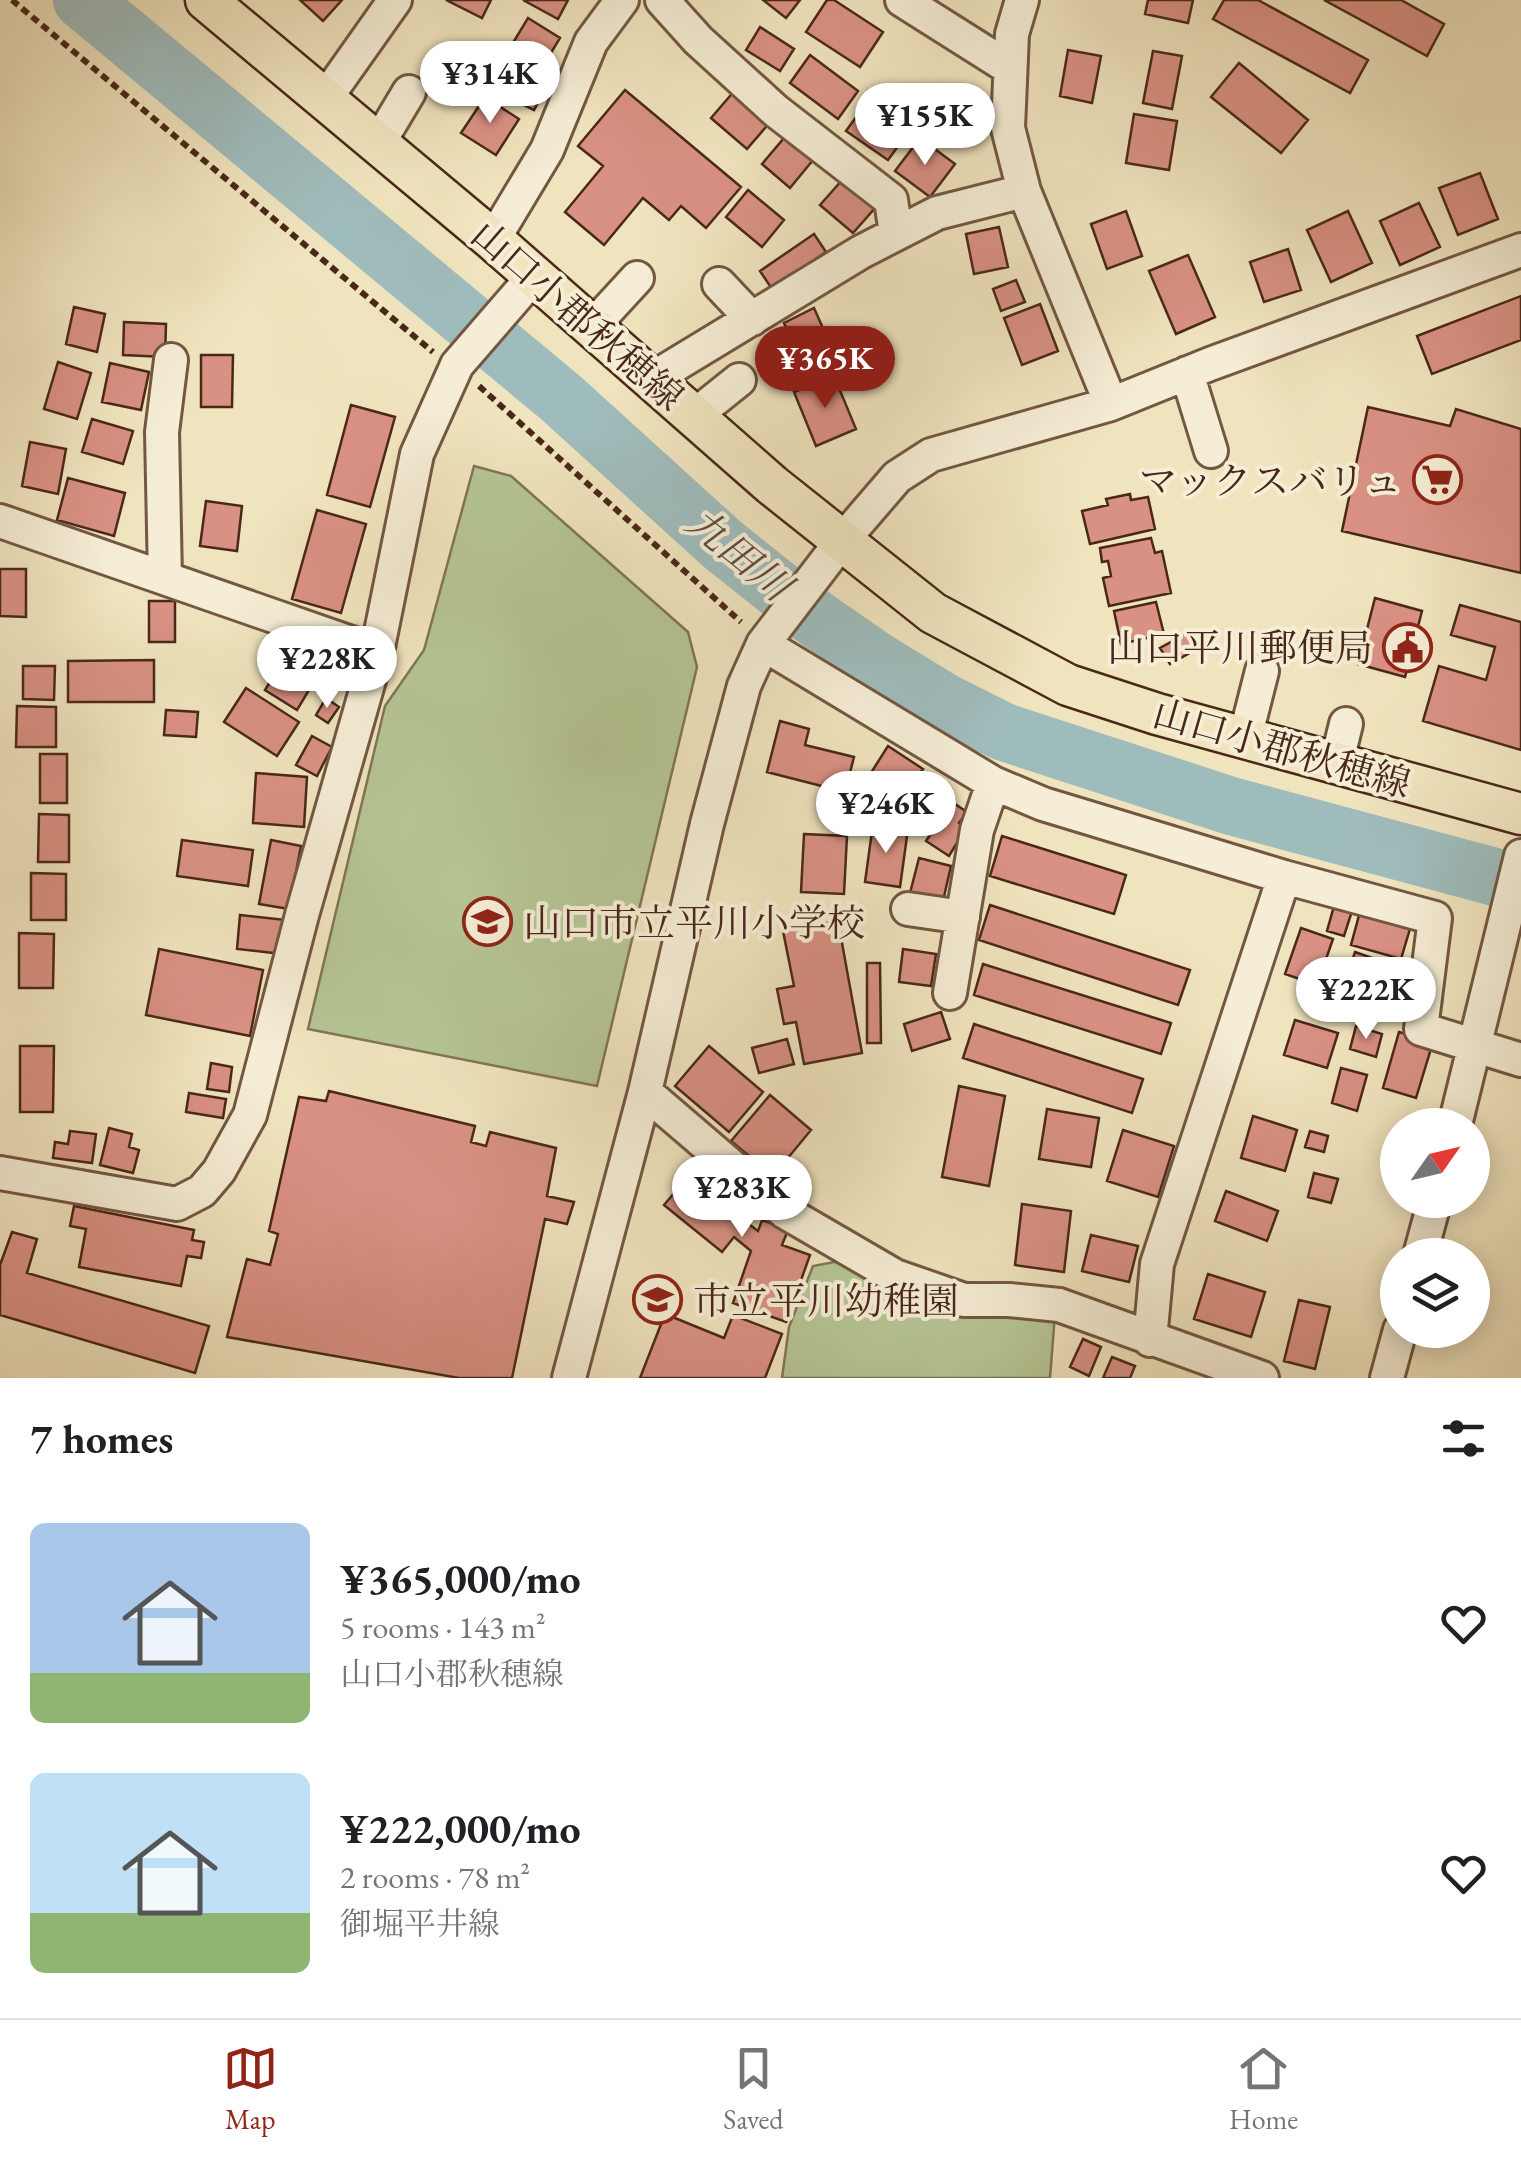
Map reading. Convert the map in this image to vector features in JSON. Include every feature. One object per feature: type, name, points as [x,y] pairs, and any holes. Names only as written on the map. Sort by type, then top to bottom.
[{"type":"main road","name":"山口小郡秋穂線","points":[[207,0],[493,240],[521,289],[591,328],[694,416],[830,557],[1068,685],[1521,814]]},
{"type":"street","points":[[325,98],[395,0]]},
{"type":"street","points":[[493,240],[547,150],[591,42],[622,0]]},
{"type":"street","points":[[662,0],[698,40],[776,111],[890,200],[896,234]]},
{"type":"street","points":[[902,0],[1008,67]]},
{"type":"street","points":[[1022,0],[1008,67],[1008,128],[1024,191],[1111,404]]},
{"type":"street","points":[[378,144],[409,92]]},
{"type":"street","points":[[652,379],[937,213],[1024,191]]},
{"type":"street","points":[[569,1378],[744,686],[766,640],[897,477],[931,455],[1111,404],[1521,250]]},
{"type":"street","points":[[591,328],[637,278]]},
{"type":"street","points":[[718,284],[752,319]]},
{"type":"street","points":[[0,1173],[177,1204],[202,1191],[219,1172],[250,1114],[377,652],[417,454],[455,369],[521,289]]},
{"type":"street","points":[[165,578],[162,432],[171,360]]},
{"type":"street","points":[[1187,373],[1210,451]]},
{"type":"street","points":[[694,416],[738,380]]},
{"type":"street","points":[[0,521],[377,652]]},
{"type":"street","points":[[766,640],[993,783],[1043,804],[1435,918],[1421,1029],[1521,1060]]},
{"type":"street","points":[[1244,738],[1262,671]]},
{"type":"street","points":[[1336,764],[1346,724]]},
{"type":"street","points":[[950,993],[977,830],[993,783]]},
{"type":"street","points":[[1459,1108],[1520,860]]},
{"type":"street","points":[[1150,1340],[1157,1264],[1284,877]]},
{"type":"street","points":[[908,908],[962,917]]},
{"type":"street","points":[[644,1092],[785,1212],[895,1276],[964,1300],[1059,1306],[1262,1378]]},
{"type":"street","points":[[1387,1378],[1395,1348]]},
{"type":"path","points":[[12,0],[479,386],[766,640]]},
{"type":"green space","points":[[474,466],[511,476],[688,632],[697,667],[597,1086],[308,1029],[385,706],[424,650]]},
{"type":"green space","points":[[850,1259],[1055,1314],[1050,1378],[782,1378],[789,1327],[813,1266]]},
{"type":"building","points":[[300,0],[342,0],[323,21]]},
{"type":"building","points":[[446,0],[491,0],[482,18]]},
{"type":"building","points":[[523,0],[568,0],[558,19]]},
{"type":"building","points":[[763,0],[800,0],[786,18]]},
{"type":"building","points":[[827,0],[834,0],[883,32],[860,67],[806,32]]},
{"type":"building","points":[[1148,0],[1193,0],[1188,23],[1145,14]]},
{"type":"building","points":[[1224,0],[1258,0],[1368,60],[1350,93],[1213,19]]},
{"type":"building","points":[[1324,0],[1401,0],[1444,24],[1427,56]]},
{"type":"building","points":[[528,18],[560,38],[543,66],[511,46]]},
{"type":"building","points":[[760,27],[794,49],[780,71],[746,50]]},
{"type":"building","points":[[1068,50],[1101,56],[1092,103],[1060,96]]},
{"type":"building","points":[[1153,51],[1182,56],[1172,109],[1143,103]]},
{"type":"building","points":[[810,55],[858,91],[838,119],[790,83]]},
{"type":"building","points":[[503,63],[547,86],[534,110],[490,88]]},
{"type":"building","points":[[1239,63],[1308,120],[1281,153],[1211,97]]},
{"type":"building","points":[[736,89],[772,120],[747,149],[711,118]]},
{"type":"building","points":[[625,90],[741,187],[706,228],[681,206],[669,220],[643,198],[604,245],[565,212],[603,166],[578,146]]},
{"type":"building","points":[[485,97],[519,119],[496,155],[461,133]]},
{"type":"building","points":[[867,102],[909,131],[888,160],[846,131]]},
{"type":"building","points":[[1134,114],[1177,121],[1169,170],[1126,163]]},
{"type":"building","points":[[790,131],[818,154],[790,188],[762,164]]},
{"type":"building","points":[[920,138],[955,164],[930,197],[895,171]]},
{"type":"building","points":[[1480,173],[1498,219],[1458,235],[1439,188]]},
{"type":"building","points":[[843,179],[875,208],[853,233],[820,205]]},
{"type":"building","points":[[748,190],[784,220],[762,247],[726,217]]},
{"type":"building","points":[[1419,203],[1440,247],[1400,265],[1380,221]]},
{"type":"building","points":[[1126,211],[1142,256],[1107,269],[1091,224]]},
{"type":"building","points":[[1348,211],[1372,263],[1331,282],[1307,230]]},
{"type":"building","points":[[999,227],[1008,267],[974,274],[966,234]]},
{"type":"building","points":[[814,234],[826,252],[772,289],[760,271]]},
{"type":"building","points":[[1288,249],[1301,290],[1264,302],[1250,262]]},
{"type":"building","points":[[1188,255],[1215,317],[1176,334],[1149,271]]},
{"type":"building","points":[[1016,280],[1025,302],[1001,311],[993,289]]},
{"type":"building","points":[[1521,296],[1521,340],[1432,374],[1417,336]]},
{"type":"building","points":[[1040,304],[1058,351],[1022,365],[1004,318]]},
{"type":"building","points":[[74,307],[105,314],[97,352],[66,344]]},
{"type":"building","points":[[814,308],[838,362],[810,374],[784,323]]},
{"type":"building","points":[[124,322],[166,324],[165,357],[123,355]]},
{"type":"building","points":[[201,355],[233,355],[232,407],[201,407]]},
{"type":"building","points":[[58,362],[91,373],[77,419],[44,409]]},
{"type":"building","points":[[110,363],[149,372],[141,410],[102,402]]},
{"type":"building","points":[[834,376],[856,429],[816,446],[794,392]]},
{"type":"building","points":[[351,405],[395,417],[370,507],[327,495]]},
{"type":"building","name":"マックスバリュ","points":[[1368,407],[1450,426],[1456,409],[1521,429],[1521,573],[1342,531]]},
{"type":"building","points":[[92,419],[133,431],[123,464],[82,452]]},
{"type":"building","points":[[30,442],[66,449],[58,494],[22,486]]},
{"type":"building","points":[[68,478],[125,493],[114,536],[57,520]]},
{"type":"building","points":[[1130,494],[1131,500],[1148,497],[1155,529],[1090,544],[1082,511],[1108,505],[1106,499]]},
{"type":"building","points":[[206,501],[242,506],[237,551],[200,546]]},
{"type":"building","points":[[317,510],[366,524],[341,613],[292,599]]},
{"type":"building","points":[[1151,538],[1155,553],[1162,551],[1171,593],[1109,606],[1103,578],[1111,576],[1108,561],[1102,562],[1100,548]]},
{"type":"building","points":[[0,569],[26,569],[26,617],[0,616]]},
{"type":"building","points":[[1375,598],[1422,611],[1405,677],[1358,664]]},
{"type":"building","points":[[149,601],[175,601],[175,642],[149,642]]},
{"type":"building","points":[[1156,602],[1164,634],[1121,644],[1114,611]]},
{"type":"building","points":[[1460,605],[1521,622],[1521,750],[1423,721],[1439,666],[1486,680],[1495,647],[1451,635]]},
{"type":"building","points":[[1193,630],[1202,646],[1170,664],[1160,648]]},
{"type":"building","points":[[302,649],[356,666],[350,684],[296,667]]},
{"type":"building","points":[[154,660],[154,702],[68,702],[68,661]]},
{"type":"building","points":[[280,665],[312,685],[297,710],[265,690]]},
{"type":"building","points":[[23,666],[55,666],[54,700],[23,699]]},
{"type":"building","points":[[246,688],[299,722],[277,756],[224,722]]},
{"type":"building","points":[[326,698],[339,707],[328,723],[316,715]]},
{"type":"building","points":[[17,706],[56,707],[56,747],[16,747]]},
{"type":"building","points":[[166,710],[198,712],[196,737],[164,735]]},
{"type":"building","points":[[780,721],[809,729],[805,745],[854,757],[845,792],[767,772]]},
{"type":"building","points":[[312,736],[332,747],[317,776],[296,765]]},
{"type":"building","points":[[888,746],[923,769],[918,776],[967,812],[959,823],[966,828],[949,856],[926,841],[932,832],[862,787]]},
{"type":"building","points":[[40,754],[67,754],[67,803],[40,803]]},
{"type":"building","points":[[256,773],[307,777],[304,827],[253,823]]},
{"type":"building","points":[[39,814],[69,815],[69,862],[38,862]]},
{"type":"building","points":[[873,824],[908,829],[900,887],[865,882]]},
{"type":"building","points":[[804,834],[847,836],[844,894],[801,892]]},
{"type":"building","points":[[1002,836],[1126,875],[1114,914],[990,876]]},
{"type":"building","points":[[182,840],[253,850],[248,886],[177,876]]},
{"type":"building","points":[[271,840],[301,846],[289,909],[259,904]]},
{"type":"building","points":[[919,858],[951,866],[943,901],[910,893]]},
{"type":"building","points":[[31,873],[66,874],[66,920],[31,920]]},
{"type":"building","points":[[990,905],[1190,970],[1178,1005],[979,940]]},
{"type":"building","points":[[1334,906],[1352,911],[1344,936],[1327,931]]},
{"type":"building","points":[[1361,908],[1412,922],[1401,959],[1351,945]]},
{"type":"building","points":[[240,915],[286,920],[283,954],[237,949]]},
{"type":"building","points":[[838,921],[862,1053],[804,1064],[796,1022],[784,1024],[777,989],[794,986],[783,931]]},
{"type":"building","points":[[1301,928],[1333,939],[1317,985],[1285,974]]},
{"type":"building","points":[[19,933],[54,934],[53,988],[19,988]]},
{"type":"building","points":[[159,949],[263,970],[250,1036],[146,1015]]},
{"type":"building","points":[[903,949],[936,954],[931,986],[899,982]]},
{"type":"building","points":[[1355,952],[1395,966],[1381,1007],[1375,1005],[1369,1023],[1347,1016],[1353,998],[1341,994]]},
{"type":"building","points":[[867,963],[880,963],[881,1043],[867,1043]]},
{"type":"building","points":[[983,964],[1171,1023],[1161,1054],[974,995]]},
{"type":"building","points":[[941,1012],[950,1039],[912,1051],[904,1024]]},
{"type":"building","points":[[1295,1020],[1338,1033],[1327,1068],[1284,1055]]},
{"type":"building","points":[[974,1024],[1143,1079],[1132,1113],[963,1058]]},
{"type":"building","points":[[1356,1026],[1382,1034],[1376,1057],[1350,1049]]},
{"type":"building","points":[[1399,1032],[1433,1042],[1416,1098],[1383,1088]]},
{"type":"building","points":[[787,1039],[794,1064],[759,1073],[752,1048]]},
{"type":"building","points":[[20,1046],[54,1046],[53,1112],[20,1112]]},
{"type":"building","points":[[709,1046],[763,1092],[729,1132],[675,1086]]},
{"type":"building","points":[[211,1063],[232,1067],[229,1092],[207,1089]]},
{"type":"building","points":[[1341,1068],[1367,1075],[1357,1111],[1332,1103]]},
{"type":"building","points":[[959,1086],[1005,1096],[989,1186],[942,1177]]},
{"type":"building","points":[[329,1091],[475,1126],[471,1142],[486,1146],[490,1132],[556,1148],[547,1196],[574,1202],[567,1224],[545,1219],[512,1378],[459,1378],[227,1337],[247,1259],[270,1265],[278,1234],[269,1231],[299,1097],[326,1101]]},
{"type":"building","points":[[189,1093],[226,1099],[223,1118],[186,1112]]},
{"type":"building","points":[[770,1095],[811,1130],[773,1176],[731,1141]]},
{"type":"building","points":[[1047,1109],[1099,1118],[1091,1167],[1039,1159]]},
{"type":"building","points":[[1253,1116],[1297,1130],[1285,1171],[1241,1158]]},
{"type":"building","points":[[109,1128],[132,1134],[129,1147],[139,1150],[133,1173],[100,1165]]},
{"type":"building","points":[[1123,1130],[1174,1146],[1158,1197],[1107,1181]]},
{"type":"building","points":[[70,1131],[96,1134],[92,1163],[53,1158],[55,1142],[68,1144]]},
{"type":"building","points":[[1310,1131],[1328,1136],[1324,1152],[1305,1147]]},
{"type":"building","points":[[703,1159],[759,1206],[746,1222],[758,1231],[762,1220],[788,1230],[782,1245],[810,1255],[786,1322],[733,1303],[751,1251],[734,1237],[722,1252],[664,1205]]},
{"type":"building","points":[[1314,1173],[1338,1179],[1331,1203],[1308,1197]]},
{"type":"building","points":[[1226,1191],[1278,1211],[1267,1241],[1215,1221]]},
{"type":"building","points":[[1022,1204],[1071,1211],[1064,1272],[1015,1265]]},
{"type":"building","points":[[74,1206],[194,1230],[192,1240],[204,1242],[201,1258],[187,1256],[181,1286],[79,1267],[86,1229],[70,1226]]},
{"type":"building","points":[[12,1232],[37,1239],[27,1273],[209,1326],[195,1373],[0,1315],[0,1265]]},
{"type":"building","points":[[1091,1235],[1138,1246],[1129,1282],[1082,1271]]},
{"type":"building","points":[[1208,1274],[1265,1292],[1251,1337],[1194,1319]]},
{"type":"building","points":[[1299,1300],[1330,1307],[1315,1369],[1284,1361]]},
{"type":"building","points":[[665,1314],[724,1338],[733,1315],[782,1334],[765,1378],[640,1378]]},
{"type":"building","points":[[1083,1339],[1101,1347],[1089,1376],[1070,1367]]},
{"type":"building","points":[[1112,1357],[1135,1366],[1130,1378],[1103,1378]]},
{"type":"waterway","name":"九田川","points":[[82,0],[561,398],[723,545],[812,616],[877,661],[944,702],[1004,732],[1231,806],[1521,884]]},
{"type":"place","name":"マックスバリュ","points":[[1437,480]]},
{"type":"place","name":"山口平川郵便局","points":[[1408,647]]},
{"type":"place","name":"山口市立平川小学校","points":[[488,922]]},
{"type":"place","name":"市立平川幼稚園","points":[[658,1300]]}]
